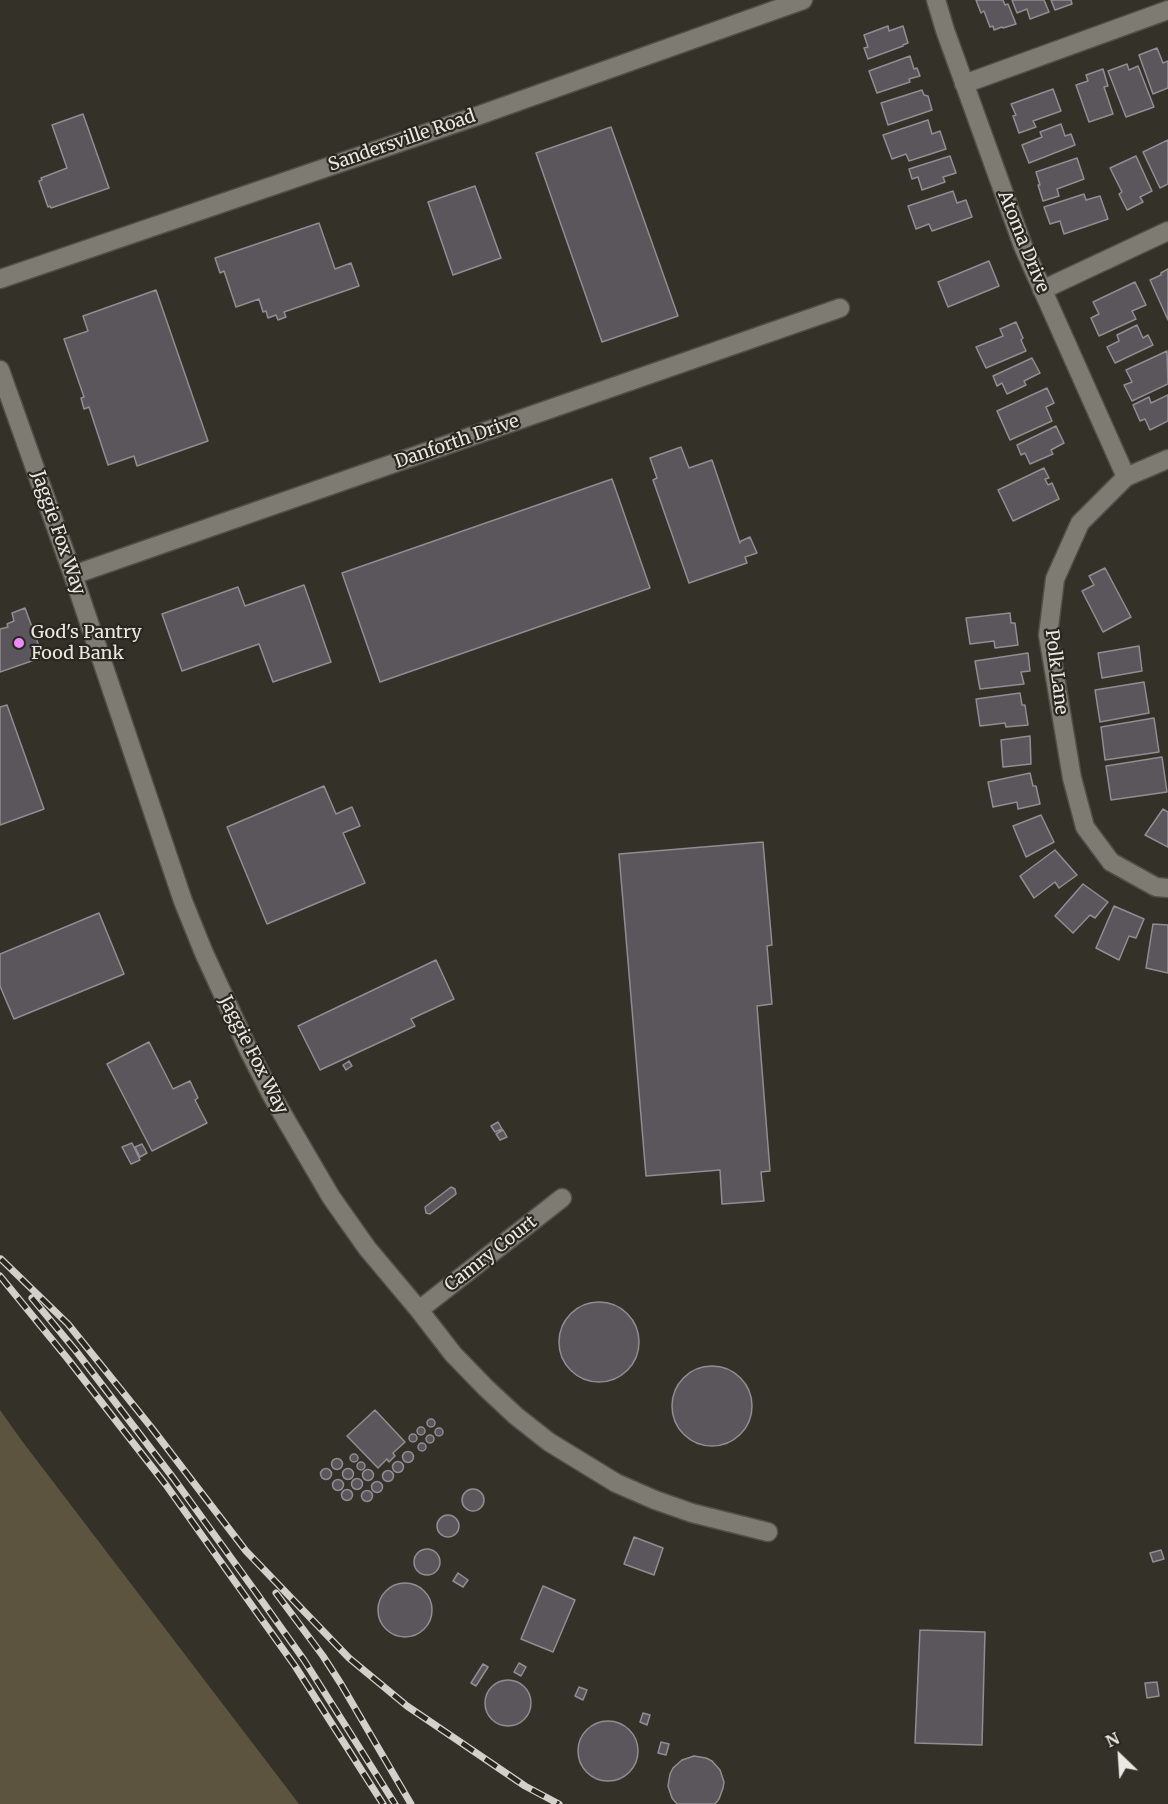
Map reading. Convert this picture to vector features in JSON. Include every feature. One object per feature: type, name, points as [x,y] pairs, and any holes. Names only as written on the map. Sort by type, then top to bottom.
[{"type":"street","name":"Sandersville Road","points":[[0,279],[488,112],[803,0]]},
{"type":"street","name":"Atoma Drive","points":[[936,0],[1023,246],[1126,477]]},
{"type":"street","points":[[964,84],[1168,10]]},
{"type":"street","points":[[1042,290],[1168,231]]},
{"type":"street","name":"Danforth Drive","points":[[73,575],[840,308]]},
{"type":"street","name":"Jaggie Fox Way","points":[[0,370],[73,575],[183,901],[226,1002],[272,1096],[331,1197],[367,1248],[453,1354],[516,1416],[549,1442],[616,1482],[655,1500],[692,1513],[768,1532]]},
{"type":"street","name":"Polk Lane","points":[[1168,459],[1126,477],[1080,523],[1055,579],[1048,635],[1072,778],[1085,827],[1111,862],[1156,887],[1168,888]]},
{"type":"street","name":"Camry Court","points":[[419,1310],[562,1198]]},
{"type":"shaded area","points":[[0,1410],[22,1441],[299,1804],[0,1804]]},
{"type":"building","points":[[976,0],[1003,0],[1005,5],[1008,4],[1016,24],[994,30],[993,26],[990,27],[984,11],[981,13]]},
{"type":"building","points":[[1012,0],[1044,0],[1049,12],[1030,19],[1027,9],[1017,13]]},
{"type":"building","points":[[1051,0],[1071,0],[1072,4],[1055,10]]},
{"type":"building","points":[[888,26],[889,31],[903,26],[908,43],[868,59],[864,48],[868,47],[864,35]]},
{"type":"building","points":[[1157,48],[1163,63],[1168,61],[1168,88],[1153,94],[1139,55]]},
{"type":"building","points":[[910,56],[914,69],[917,68],[920,76],[909,79],[910,82],[877,93],[869,71]]},
{"type":"building","points":[[1127,64],[1129,70],[1138,66],[1154,107],[1126,117],[1108,71]]},
{"type":"building","points":[[1103,69],[1108,86],[1104,87],[1113,114],[1089,122],[1076,85],[1088,81],[1086,75]]},
{"type":"building","points":[[1053,89],[1061,111],[1033,121],[1036,127],[1019,133],[1013,116],[1016,115],[1011,104]]},
{"type":"building","points":[[922,90],[924,95],[928,96],[932,110],[888,125],[881,103]]},
{"type":"building","points":[[83,114],[109,188],[51,208],[48,207],[39,181],[42,180],[41,178],[67,168],[52,125]]},
{"type":"building","points":[[928,120],[932,134],[940,131],[946,149],[909,161],[906,154],[892,159],[883,135]]},
{"type":"building","points":[[1061,124],[1065,136],[1071,134],[1075,145],[1029,163],[1022,145],[1042,137],[1040,132]]},
{"type":"building","points":[[611,127],[678,316],[602,342],[536,153]]},
{"type":"building","points":[[1168,140],[1168,184],[1160,188],[1143,152]]},
{"type":"building","points":[[950,156],[956,173],[943,177],[945,182],[922,190],[918,177],[912,179],[909,169]]},
{"type":"building","points":[[1136,156],[1152,191],[1140,197],[1143,202],[1127,210],[1119,194],[1122,192],[1110,168]]},
{"type":"building","points":[[1077,158],[1084,179],[1057,189],[1059,196],[1043,201],[1036,172]]},
{"type":"building","points":[[475,186],[501,258],[453,275],[428,202]]},
{"type":"building","points":[[953,191],[957,203],[966,200],[972,217],[932,231],[929,224],[916,229],[908,206]]},
{"type":"building","points":[[1084,194],[1086,200],[1100,196],[1108,219],[1064,234],[1060,221],[1050,224],[1044,207]]},
{"type":"building","points":[[319,223],[335,269],[351,263],[359,286],[284,312],[286,317],[278,320],[276,315],[268,318],[266,311],[263,312],[259,299],[236,307],[224,271],[220,273],[215,258]]},
{"type":"building","points":[[989,261],[999,286],[948,307],[938,282]]},
{"type":"building","points":[[1168,269],[1168,320],[1150,280]]},
{"type":"building","points":[[1135,282],[1146,305],[1132,311],[1136,319],[1099,336],[1091,318],[1099,314],[1093,302]]},
{"type":"building","points":[[156,290],[208,441],[137,466],[134,456],[108,465],[89,407],[84,409],[81,398],[84,397],[64,339],[88,331],[83,316]]},
{"type":"building","points":[[1016,322],[1026,351],[986,368],[976,347],[1003,336],[1000,329]]},
{"type":"building","points":[[1137,325],[1143,338],[1148,335],[1153,345],[1115,363],[1107,347],[1119,341],[1117,335]]},
{"type":"building","points":[[1167,351],[1168,384],[1132,401],[1124,385],[1132,382],[1126,370]]},
{"type":"building","points":[[1032,358],[1040,373],[1024,381],[1026,385],[1007,394],[1002,383],[997,386],[993,376]]},
{"type":"building","points":[[1047,388],[1054,403],[1046,407],[1052,421],[1010,440],[997,411]]},
{"type":"building","points":[[1168,395],[1168,421],[1150,430],[1145,419],[1140,421],[1133,405],[1149,397],[1151,403]]},
{"type":"building","points":[[1056,426],[1064,443],[1051,450],[1053,454],[1030,464],[1025,453],[1021,455],[1017,445]]},
{"type":"building","points":[[681,447],[689,468],[712,460],[740,543],[750,537],[757,553],[745,557],[747,563],[689,583],[653,480],[657,478],[650,458]]},
{"type":"building","points":[[1044,468],[1049,478],[1045,479],[1048,485],[1052,483],[1059,499],[1013,521],[998,490]]},
{"type":"building","points":[[612,479],[650,588],[380,682],[342,573]]},
{"type":"building","points":[[1105,568],[1131,617],[1103,632],[1082,591],[1094,585],[1089,576]]},
{"type":"building","points":[[304,585],[331,662],[273,682],[259,644],[182,671],[162,614],[238,587],[245,606]]},
{"type":"building","name":"God's Pantry Food Bank","points":[[25,608],[43,657],[0,672],[0,629],[8,627],[7,624],[14,621],[12,613]]},
{"type":"building","points":[[1010,613],[1011,623],[1015,623],[1018,645],[995,648],[994,641],[970,644],[966,618]]},
{"type":"building","points":[[1139,646],[1142,671],[1102,678],[1098,653]]},
{"type":"building","points":[[1028,653],[1030,671],[1021,672],[1024,684],[980,689],[975,661]]},
{"type":"building","points":[[1144,682],[1149,713],[1100,722],[1095,690]]},
{"type":"building","points":[[1020,693],[1022,705],[1025,705],[1028,725],[1006,727],[1005,723],[980,726],[976,699]]},
{"type":"building","points":[[7,705],[44,809],[0,825],[0,707]]},
{"type":"building","points":[[1154,718],[1159,752],[1105,760],[1101,727]]},
{"type":"building","points":[[1030,736],[1031,764],[1003,767],[1001,740]]},
{"type":"building","points":[[1162,757],[1167,792],[1111,800],[1106,766]]},
{"type":"building","points":[[1030,773],[1040,804],[1018,809],[1017,802],[993,807],[988,782]]},
{"type":"building","points":[[324,786],[336,814],[352,807],[360,826],[343,833],[365,883],[267,924],[227,827]]},
{"type":"building","points":[[1163,809],[1168,812],[1168,847],[1145,835]]},
{"type":"building","points":[[1041,815],[1054,842],[1026,857],[1013,826]]},
{"type":"building","points":[[763,842],[772,945],[767,946],[772,1004],[757,1006],[770,1171],[761,1172],[764,1201],[722,1204],[720,1170],[646,1176],[619,854]]},
{"type":"building","points":[[1055,850],[1077,875],[1059,888],[1055,882],[1034,898],[1020,876]]},
{"type":"building","points":[[1083,884],[1108,902],[1095,918],[1090,915],[1073,933],[1055,916]]},
{"type":"building","points":[[1114,906],[1144,919],[1136,938],[1129,936],[1119,960],[1096,948]]},
{"type":"building","points":[[99,913],[124,974],[14,1019],[0,986],[0,954]]},
{"type":"building","points":[[1153,924],[1168,925],[1168,973],[1146,968]]},
{"type":"building","points":[[436,960],[454,999],[411,1019],[415,1026],[320,1070],[298,1026]]},
{"type":"building","points":[[149,1042],[173,1089],[190,1081],[198,1098],[195,1100],[207,1123],[152,1151],[107,1064]]},
{"type":"building","points":[[349,1061],[352,1066],[346,1070],[343,1065]]},
{"type":"building","points":[[498,1122],[502,1129],[495,1132],[491,1126]]},
{"type":"building","points":[[503,1130],[507,1137],[500,1140],[496,1134]]},
{"type":"building","points":[[132,1143],[140,1160],[131,1164],[122,1147]]},
{"type":"building","points":[[142,1144],[147,1153],[140,1157],[135,1147]]},
{"type":"building","points":[[451,1187],[455,1189],[456,1194],[430,1214],[426,1213],[425,1207]]},
{"type":"building","points":[[599,1302],[614,1305],[627,1314],[636,1327],[639,1342],[636,1357],[627,1370],[614,1379],[599,1382],[584,1379],[571,1370],[562,1357],[559,1342],[562,1327],[571,1314],[584,1305]]},
{"type":"building","points":[[712,1366],[727,1369],[740,1378],[749,1391],[752,1406],[749,1421],[740,1434],[727,1443],[712,1446],[697,1443],[684,1434],[675,1421],[672,1406],[675,1391],[684,1378],[697,1369]]},
{"type":"building","points":[[375,1410],[405,1442],[393,1453],[395,1456],[389,1462],[387,1459],[378,1468],[347,1436]]},
{"type":"building","points":[[431,1419],[435,1423],[431,1427],[427,1423]]},
{"type":"building","points":[[421,1427],[425,1431],[421,1435],[417,1431]]},
{"type":"building","points":[[439,1428],[443,1432],[439,1436],[435,1432]]},
{"type":"building","points":[[413,1434],[417,1438],[413,1442],[409,1438]]},
{"type":"building","points":[[430,1435],[434,1439],[430,1443],[426,1439]]},
{"type":"building","points":[[422,1443],[426,1447],[422,1451],[418,1447]]},
{"type":"building","points":[[408,1452],[412,1453],[412,1461],[408,1462],[404,1461],[403,1457],[404,1453]]},
{"type":"building","points":[[354,1454],[358,1458],[354,1462],[350,1458]]},
{"type":"building","points":[[337,1459],[341,1460],[341,1468],[337,1469],[333,1468],[332,1464],[333,1460]]},
{"type":"building","points":[[361,1462],[365,1466],[361,1470],[357,1466]]},
{"type":"building","points":[[398,1462],[402,1463],[402,1471],[398,1472],[394,1471],[393,1467],[394,1463]]},
{"type":"building","points":[[326,1469],[330,1470],[330,1478],[326,1479],[322,1478],[321,1474],[322,1470]]},
{"type":"building","points":[[348,1469],[352,1470],[352,1478],[348,1479],[344,1478],[343,1474],[344,1470]]},
{"type":"building","points":[[368,1470],[372,1471],[372,1479],[368,1480],[364,1479],[363,1475],[364,1471]]},
{"type":"building","points":[[388,1471],[392,1472],[392,1480],[388,1481],[384,1480],[383,1476],[384,1472]]},
{"type":"building","points":[[357,1479],[361,1480],[361,1488],[357,1489],[353,1488],[352,1484],[353,1480]]},
{"type":"building","points":[[338,1480],[342,1481],[342,1489],[338,1490],[334,1489],[333,1485],[334,1481]]},
{"type":"building","points":[[377,1482],[381,1483],[381,1491],[377,1492],[373,1491],[372,1487],[373,1483]]},
{"type":"building","points":[[473,1489],[481,1492],[484,1500],[481,1508],[473,1511],[465,1508],[462,1500],[465,1492]]},
{"type":"building","points":[[347,1490],[351,1491],[351,1499],[347,1500],[343,1499],[342,1495],[343,1491]]},
{"type":"building","points":[[367,1491],[371,1492],[371,1500],[367,1501],[363,1500],[362,1496],[363,1492]]},
{"type":"building","points":[[448,1515],[458,1522],[459,1526],[452,1536],[448,1537],[438,1530],[437,1526],[444,1516]]},
{"type":"building","points":[[634,1537],[663,1548],[654,1575],[624,1564]]},
{"type":"building","points":[[427,1549],[436,1553],[440,1562],[436,1571],[427,1575],[418,1571],[414,1562],[418,1553]]},
{"type":"building","points":[[1161,1550],[1164,1559],[1153,1562],[1150,1553]]},
{"type":"building","points":[[458,1573],[468,1580],[463,1587],[453,1581]]},
{"type":"building","points":[[405,1583],[415,1585],[424,1591],[430,1600],[432,1610],[430,1620],[424,1629],[415,1635],[405,1637],[395,1635],[386,1629],[380,1620],[378,1610],[380,1600],[386,1591],[395,1585]]},
{"type":"building","points":[[543,1586],[575,1600],[553,1652],[521,1639]]},
{"type":"building","points":[[920,1630],[985,1632],[982,1745],[915,1743]]},
{"type":"building","points":[[519,1663],[526,1667],[521,1676],[514,1672]]},
{"type":"building","points":[[483,1664],[488,1667],[476,1686],[471,1683]]},
{"type":"building","points":[[508,1680],[524,1687],[531,1703],[524,1719],[508,1726],[492,1719],[485,1703],[492,1687]]},
{"type":"building","points":[[1157,1682],[1159,1696],[1147,1698],[1145,1683]]},
{"type":"building","points":[[579,1687],[587,1690],[583,1700],[575,1696]]},
{"type":"building","points":[[643,1713],[650,1715],[647,1725],[640,1722]]},
{"type":"building","points":[[602,1721],[614,1721],[625,1726],[633,1734],[638,1751],[636,1763],[625,1776],[614,1781],[602,1781],[591,1776],[583,1768],[578,1757],[578,1745],[583,1734],[591,1726]]},
{"type":"building","points":[[661,1742],[669,1744],[666,1755],[658,1753]]},
{"type":"building","points":[[694,1756],[712,1761],[720,1770],[724,1782],[719,1799],[715,1804],[677,1804],[672,1798],[668,1786],[673,1768],[682,1760]]},
{"type":"railway","points":[[1,1259],[68,1324],[246,1551],[349,1658],[407,1706],[525,1786],[559,1804]]},
{"type":"railway","points":[[0,1276],[166,1485],[295,1666],[383,1804]]},
{"type":"railway","points":[[32,1298],[76,1351],[174,1479],[255,1591],[304,1660],[395,1804]]},
{"type":"railway","points":[[276,1593],[341,1684],[411,1804]]},
{"type":"place","name":"God's Pantry Food Bank","points":[[19,643]]}]
